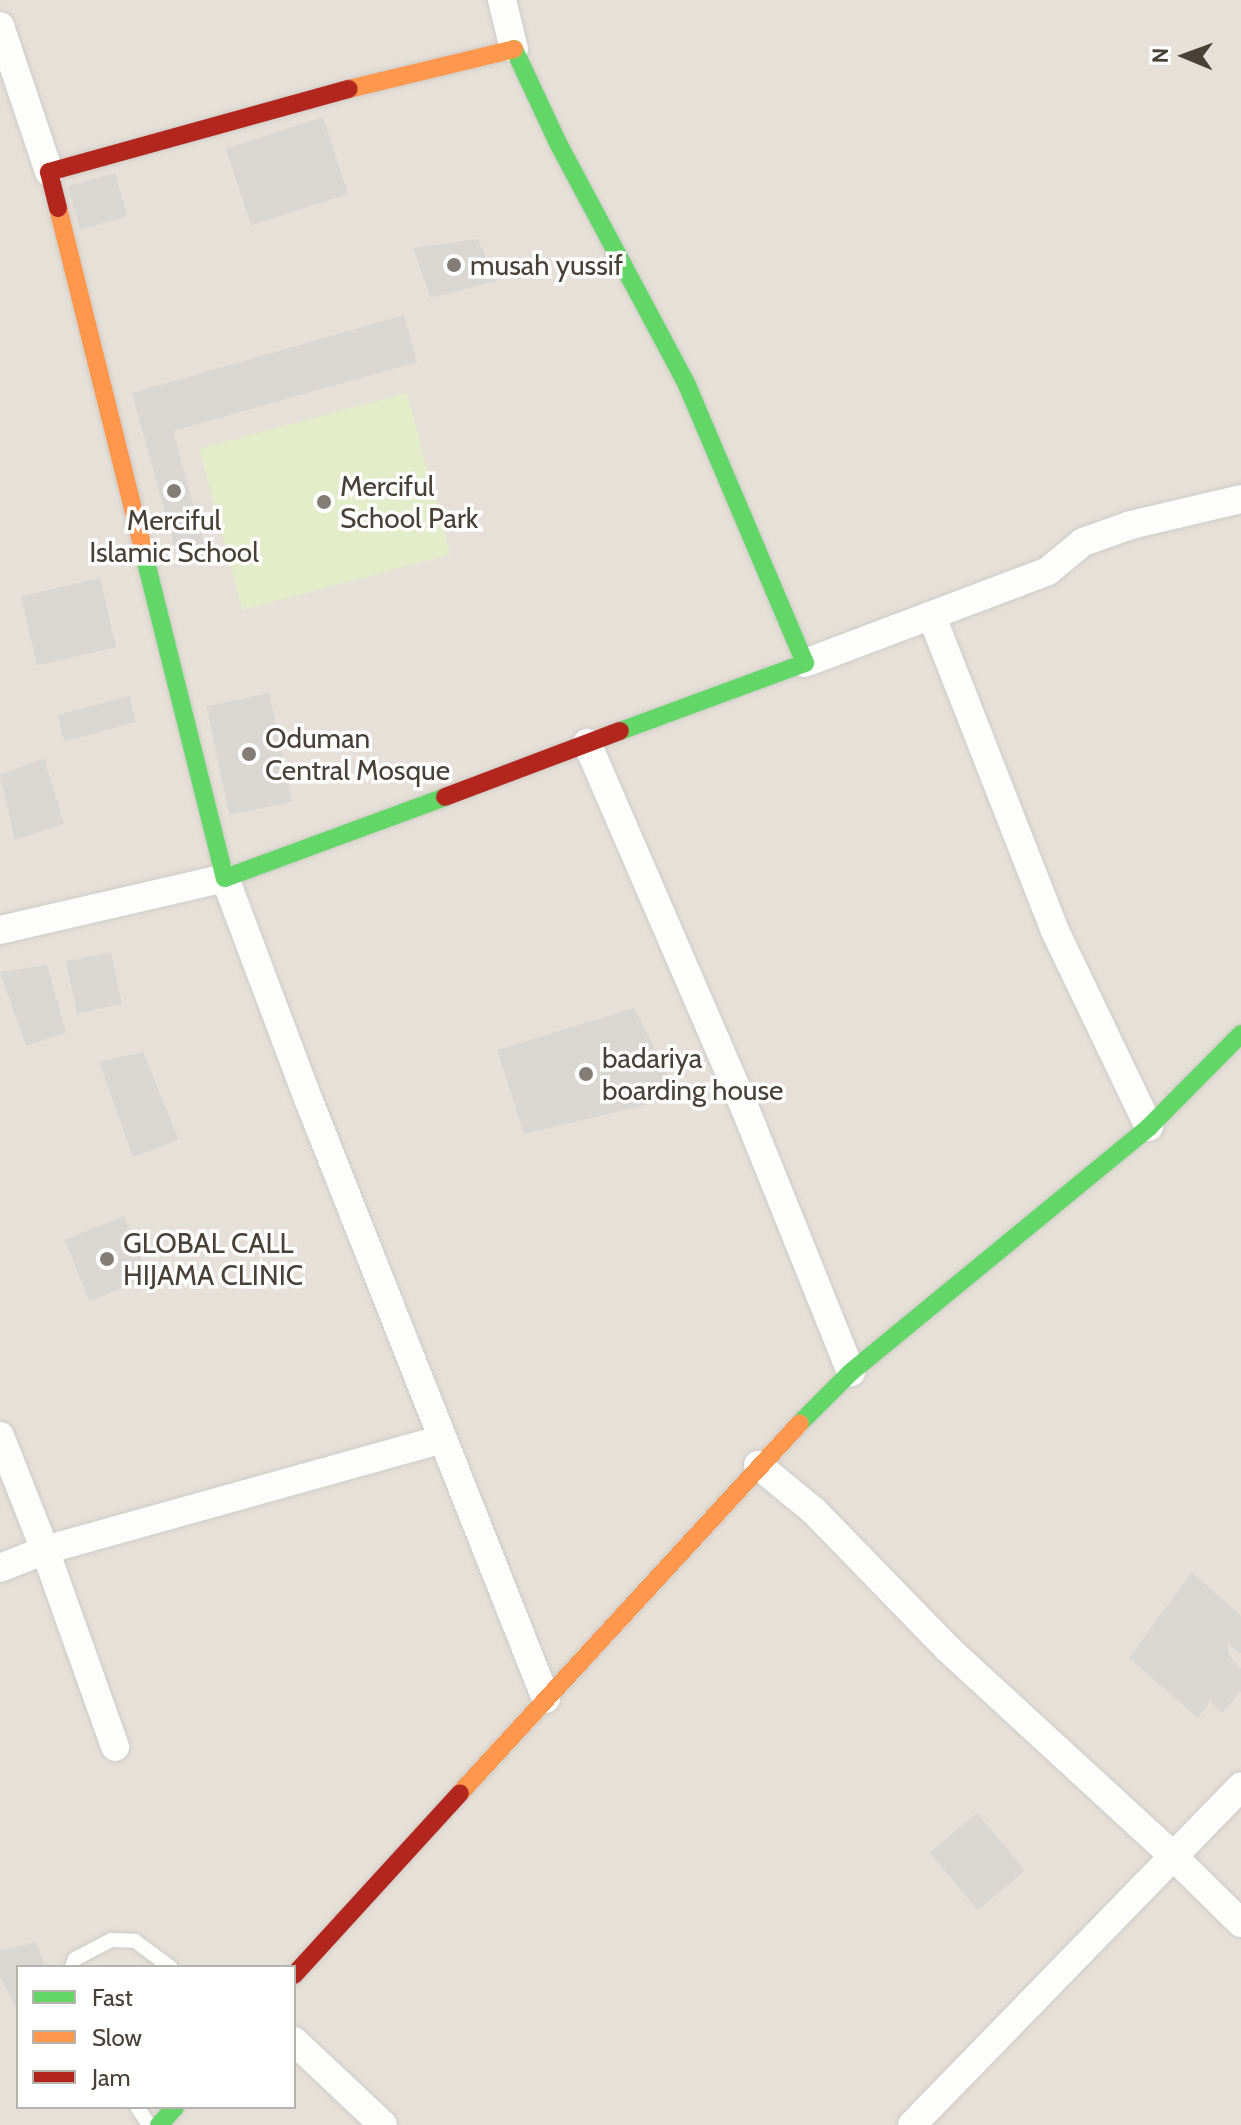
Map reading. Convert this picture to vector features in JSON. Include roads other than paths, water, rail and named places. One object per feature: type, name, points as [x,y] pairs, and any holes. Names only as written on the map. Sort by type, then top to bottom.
[{"type":"street","points":[[502,0],[514,49],[559,145],[687,385],[805,663]]},
{"type":"street","points":[[0,26],[49,172],[225,878],[546,1699]]},
{"type":"street","points":[[49,172],[411,72],[514,49]]},
{"type":"street","points":[[0,930],[225,878],[932,617],[1048,571],[1083,542],[1131,525],[1241,499]]},
{"type":"street","points":[[932,617],[1056,933],[1149,1127]]},
{"type":"street","points":[[587,743],[744,1106],[851,1372]]},
{"type":"street","points":[[296,1973],[758,1465],[851,1372],[1149,1127],[1241,1034]]},
{"type":"street","points":[[0,1436],[45,1550],[115,1747]]},
{"type":"street","points":[[0,1568],[45,1550],[442,1439]]},
{"type":"street","points":[[758,1465],[814,1511],[947,1648],[1174,1857],[1241,1923]]},
{"type":"street","points":[[912,2125],[1241,1787]]},
{"type":"street","points":[[296,2043],[383,2125]]},
{"type":"street","points":[[159,2125],[173,2109]]},
{"type":"lane","points":[[73,1965],[75,1959],[111,1940],[135,1941],[167,1965]]},
{"type":"place","name":"musah yussif","points":[[454,265]]},
{"type":"place","name":"Merciful Islamic School","points":[[174,491]]},
{"type":"place","name":"Merciful School Park","points":[[324,502]]},
{"type":"place","name":"Oduman Central Mosque","points":[[249,754]]},
{"type":"place","name":"badariya boarding house","points":[[586,1074]]},
{"type":"place","name":"GLOBAL CALL HIJAMA CLINIC","points":[[107,1259]]}]
